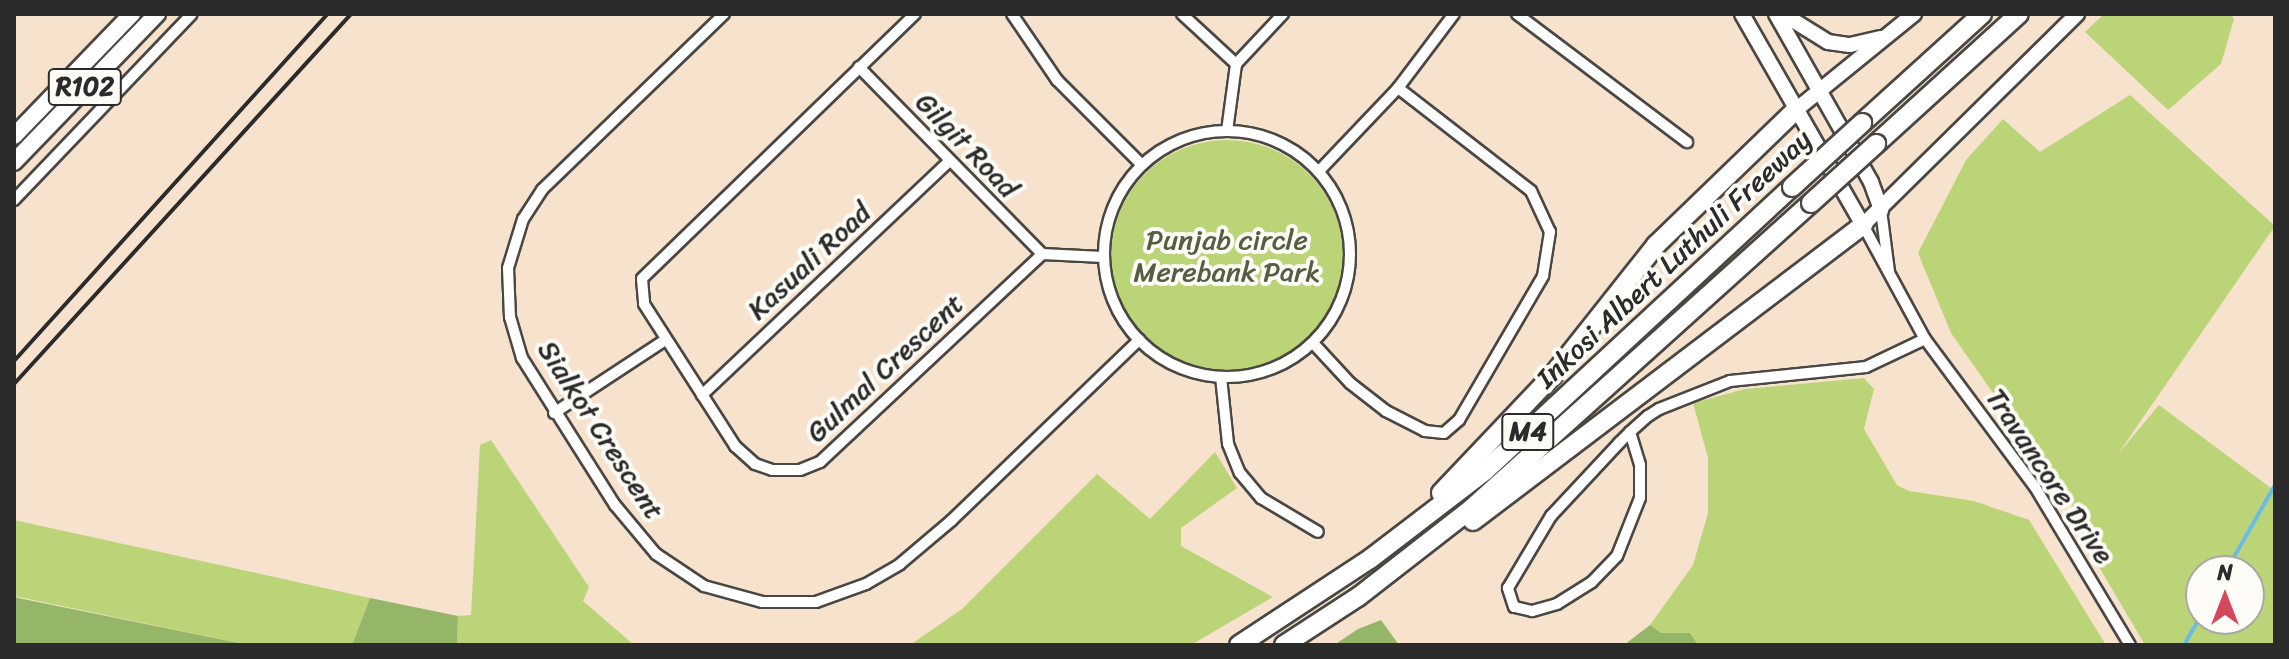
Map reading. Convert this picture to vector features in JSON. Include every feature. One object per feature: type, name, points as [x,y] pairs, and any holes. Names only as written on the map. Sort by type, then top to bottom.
[{"type":"highway","name":"Inkosi Albert Luthuli Freeway","points":[[1239,645],[1408,531],[1485,471],[1982,14]]},
{"type":"highway","name":"Inkosi Albert Luthuli Freeway","points":[[1284,645],[1358,597],[1483,499],[2019,14]]},
{"type":"highway","points":[[1408,531],[1553,375],[1656,245],[1797,109]]},
{"type":"highway","points":[[1358,597],[1531,480],[1863,225]]},
{"type":"main road","name":"R102","points":[[14,136],[132,14]]},
{"type":"main road","name":"R102","points":[[14,162],[157,14]]},
{"type":"street","points":[[14,200],[192,14]]},
{"type":"street","name":"Sialkot Crescent","points":[[724,14],[555,176],[523,219],[508,268],[510,317],[522,358],[615,505],[656,554],[683,575],[728,595],[803,604],[841,595],[900,564],[1139,340]]},
{"type":"street","name":"Gulmal Crescent","points":[[915,14],[642,279],[641,297],[665,340],[735,446],[755,464],[772,470],[809,468],[849,438],[1042,254]]},
{"type":"street","points":[[1012,14],[1057,80],[1142,165]]},
{"type":"street","points":[[1182,14],[1236,64]]},
{"type":"street","points":[[1227,131],[1236,64],[1283,14]]},
{"type":"street","points":[[1319,171],[1398,88],[1454,14]]},
{"type":"street","points":[[1517,14],[1687,142]]},
{"type":"street","points":[[1742,14],[1863,225],[2077,14]]},
{"type":"street","points":[[1776,14],[1871,182],[1881,210],[1889,272]]},
{"type":"street","points":[[1783,14],[1828,42],[1850,45],[1888,35]]},
{"type":"street","points":[[1797,109],[1821,93],[1914,14]]},
{"type":"street","name":"Gilgit Road","points":[[859,67],[948,162],[1042,254]]},
{"type":"street","points":[[1313,343],[1350,383],[1386,411],[1425,431],[1444,433],[1459,420],[1543,276],[1550,232],[1531,191],[1398,88]]},
{"type":"street","points":[[1227,131],[1281,143],[1319,171],[1344,213],[1351,262],[1338,310],[1313,343],[1266,371],[1221,377],[1168,362],[1139,340],[1117,310],[1103,257],[1113,206],[1142,165],[1181,140],[1227,131]]},
{"type":"street","name":"Kasuali Road","points":[[702,395],[948,162]]},
{"type":"street","name":"Travancore Drive","points":[[1863,225],[1925,339],[2035,487],[2130,645]]},
{"type":"street","points":[[1042,254],[1103,257]]},
{"type":"street","points":[[1630,432],[1640,465],[1640,498],[1617,556],[1592,582],[1557,604],[1532,611],[1514,607],[1508,588],[1559,505],[1630,432],[1659,409],[1695,391],[1730,381],[1861,369],[1891,359],[1925,339]]},
{"type":"street","points":[[554,413],[665,340]]},
{"type":"street","points":[[1221,377],[1228,444],[1240,473],[1261,498],[1318,532]]},
{"type":"green space","points":[[2104,14],[2231,14],[2234,19],[2221,64],[2168,110],[2085,32]]},
{"type":"green space","points":[[2130,95],[2275,226],[2118,454],[2159,405],[2275,491],[2275,645],[2145,645],[2072,521],[2077,513],[1951,333],[1918,253],[1966,160],[2003,119],[2040,152]]},
{"type":"green space","name":"Punjab circle Merebank Park","points":[[1227,140],[1271,149],[1309,174],[1334,212],[1343,256],[1334,300],[1309,338],[1271,363],[1227,372],[1183,363],[1145,338],[1120,300],[1111,256],[1120,212],[1145,174],[1183,149]]},
{"type":"green space","points":[[1864,378],[1874,389],[1864,429],[1897,485],[1909,491],[1974,501],[2029,520],[2106,645],[1698,645],[1690,633],[1661,633],[1650,625],[1693,565],[1708,513],[1708,458],[1693,403],[1745,389]]},
{"type":"green space","points":[[491,440],[589,587],[583,601],[634,645],[457,645],[458,616],[471,615],[480,445]]},
{"type":"green space","points":[[1215,452],[1237,488],[1181,528],[1181,546],[1273,597],[1191,645],[910,645],[962,609],[1097,474],[1150,519]]},
{"type":"green space","points":[[14,520],[370,598],[352,645],[249,645],[14,596]]},
{"type":"green space","points":[[14,596],[18,598],[249,645],[14,645]]},
{"type":"green space","points":[[370,598],[458,616],[457,645],[352,645]]},
{"type":"green space","points":[[1381,620],[1399,645],[1334,645],[1358,629]]},
{"type":"green space","points":[[1650,625],[1661,633],[1690,633],[1698,645],[1624,645]]},
{"type":"waterway","points":[[2235,555],[2275,485]]},
{"type":"waterway","points":[[2184,645],[2190,635]]},
{"type":"railway","points":[[14,361],[327,14]]},
{"type":"railway","points":[[14,384],[351,14]]}]
